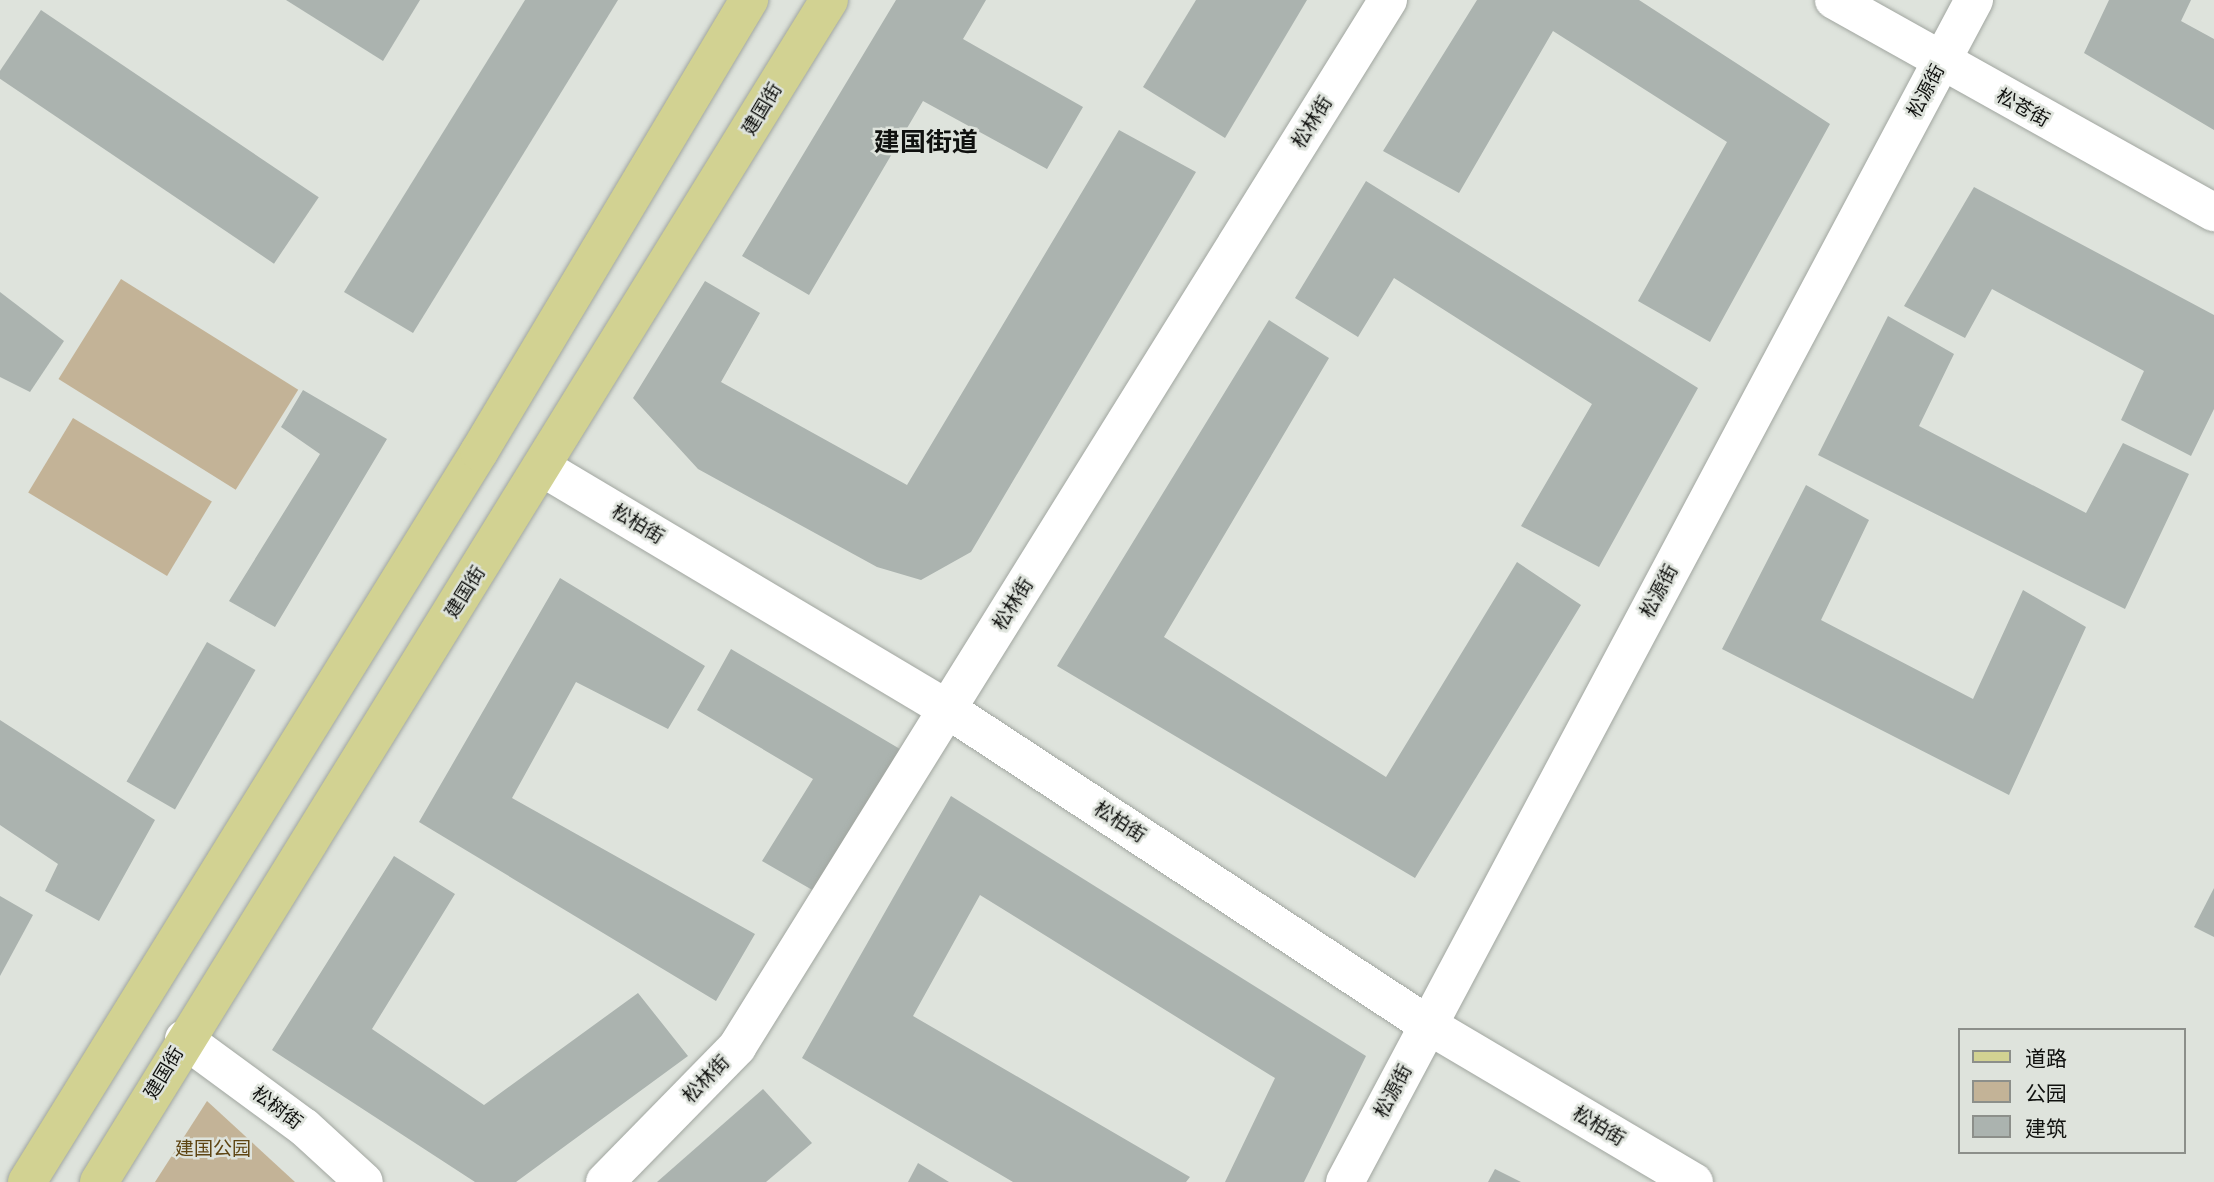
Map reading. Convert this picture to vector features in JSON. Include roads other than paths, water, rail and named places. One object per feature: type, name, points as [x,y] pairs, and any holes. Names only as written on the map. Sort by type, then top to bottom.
[{"type":"main road","points":[[27,1182],[479,452],[749,0]]},
{"type":"main road","name":"建国街","points":[[99,1182],[184,1039],[543,468],[829,0]]},
{"type":"street","name":"松林街","points":[[605,1182],[737,1047],[1388,0]]},
{"type":"street","name":"松苍街","points":[[1834,0],[1941,63],[2214,212]]},
{"type":"street","name":"松源街","points":[[1345,1182],[1974,0]]},
{"type":"street","name":"松柏街","points":[[543,468],[947,709],[1428,1025],[1694,1182]]},
{"type":"street","name":"松树街","points":[[184,1039],[304,1127],[364,1182]]},
{"type":"district","name":"建国街道","points":[[926,143]]},
{"type":"park label","name":"建国公园","points":[[213,1149]]}]
